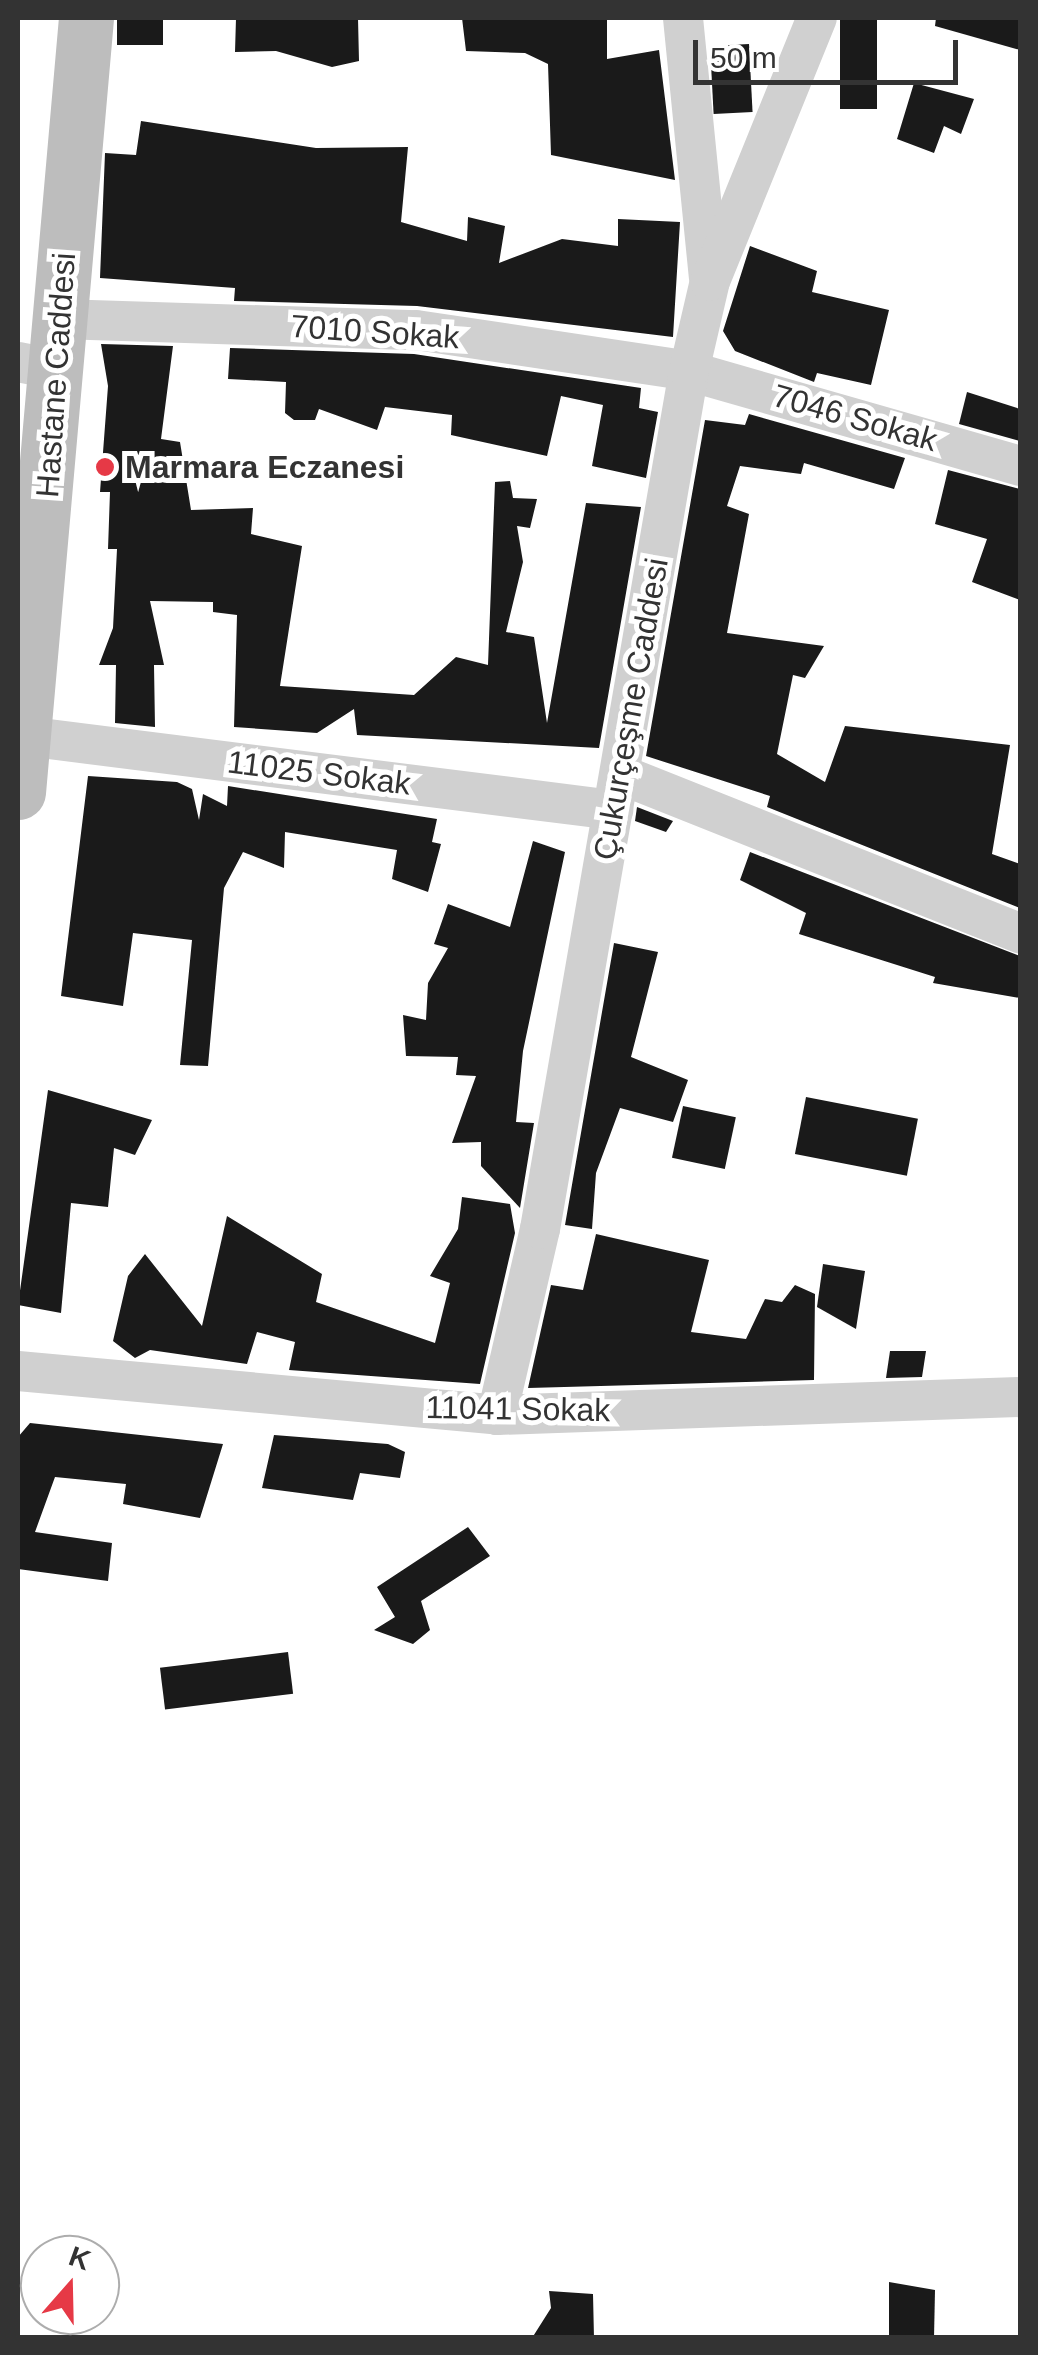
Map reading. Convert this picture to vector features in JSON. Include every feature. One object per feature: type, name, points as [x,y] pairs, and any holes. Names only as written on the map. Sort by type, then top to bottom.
[{"type":"street","name":"Hastane Caddesi","points":[[18,792],[25,736],[45,350],[86,18]]},
{"type":"street","points":[[684,18],[710,280]]},
{"type":"street","name":"Çukurçeşme Caddesi","points":[[497,1415],[540,1229],[689,371],[710,280],[817,18]]},
{"type":"street","name":"7010 Sokak","points":[[45,350],[416,330],[689,371]]},
{"type":"street","name":"7046 Sokak","points":[[689,371],[1020,466]]},
{"type":"street","name":"11025 Sokak","points":[[25,736],[617,793],[1020,934]]},
{"type":"street","name":"11041 Sokak","points":[[18,1371],[497,1415],[1020,1397]]},
{"type":"building","points":[[117,18],[163,18],[163,45],[117,45]]},
{"type":"building","points":[[236,18],[358,18],[359,61],[332,67],[276,51],[235,52]]},
{"type":"building","points":[[462,18],[607,18],[607,59],[659,50],[675,180],[551,155],[548,64],[525,53],[466,51]]},
{"type":"building","points":[[840,18],[877,18],[877,109],[840,109]]},
{"type":"building","points":[[936,18],[1020,18],[1020,50],[935,26]]},
{"type":"building","points":[[749,44],[753,112],[714,114],[710,46]]},
{"type":"building","points":[[914,83],[974,99],[961,134],[944,126],[934,153],[897,139]]},
{"type":"building","points":[[141,121],[316,148],[408,147],[401,222],[467,241],[468,217],[505,226],[499,263],[562,239],[618,246],[618,219],[680,222],[673,337],[417,306],[234,301],[235,288],[100,278],[105,153],[136,155]]},
{"type":"building","points":[[750,246],[817,271],[812,292],[889,310],[871,385],[817,373],[814,382],[735,351],[723,331]]},
{"type":"building","points":[[101,344],[173,346],[161,439],[180,442],[191,510],[253,508],[251,534],[302,546],[280,686],[414,695],[456,657],[488,665],[495,482],[510,481],[513,498],[537,499],[530,528],[517,526],[523,562],[506,632],[534,637],[547,723],[586,503],[641,507],[599,748],[357,735],[354,709],[317,733],[234,727],[237,615],[213,612],[213,602],[150,601],[164,665],[154,665],[155,727],[115,723],[116,665],[99,665],[113,628],[117,549],[108,549],[110,492],[100,492],[108,386]]},
{"type":"building","points":[[230,348],[414,354],[641,388],[639,408],[658,412],[646,478],[592,466],[603,405],[561,396],[547,456],[451,435],[452,415],[385,407],[377,430],[319,409],[315,420],[294,420],[285,413],[286,382],[228,379]]},
{"type":"building","points":[[967,392],[1020,409],[1020,441],[959,424]]},
{"type":"building","points":[[749,414],[905,458],[894,489],[804,463],[801,474],[740,466],[727,506],[749,514],[727,633],[824,646],[805,678],[793,675],[777,754],[825,782],[845,726],[1010,745],[992,854],[1020,864],[1020,908],[767,807],[770,796],[646,756],[705,420],[745,425]]},
{"type":"building","points":[[948,470],[1020,489],[1020,600],[972,582],[987,539],[935,524]]},
{"type":"building","points":[[88,776],[177,782],[192,789],[199,820],[203,794],[227,806],[228,786],[437,819],[432,842],[441,844],[428,892],[392,879],[397,850],[285,832],[284,868],[243,852],[224,888],[208,1066],[180,1065],[192,940],[133,933],[123,1006],[61,996]]},
{"type":"building","points":[[637,807],[673,821],[666,832],[635,821]]},
{"type":"building","points":[[533,841],[565,852],[523,1051],[516,1122],[534,1123],[520,1208],[481,1166],[481,1142],[452,1143],[476,1076],[456,1075],[458,1057],[406,1056],[403,1015],[426,1020],[428,983],[448,948],[434,944],[448,904],[510,927]]},
{"type":"building","points":[[750,852],[1020,956],[1020,998],[933,983],[935,977],[799,934],[806,913],[740,880]]},
{"type":"building","points":[[614,943],[658,952],[631,1057],[688,1080],[673,1122],[620,1108],[596,1173],[592,1229],[565,1225]]},
{"type":"building","points":[[48,1090],[152,1120],[135,1155],[114,1148],[108,1207],[71,1203],[61,1313],[18,1305]]},
{"type":"building","points":[[806,1097],[918,1119],[907,1176],[795,1154]]},
{"type":"building","points":[[683,1106],[736,1117],[725,1169],[672,1158]]},
{"type":"building","points":[[462,1197],[510,1204],[515,1233],[480,1384],[289,1370],[295,1342],[257,1332],[247,1364],[150,1350],[135,1358],[113,1341],[128,1276],[145,1254],[202,1326],[227,1216],[322,1274],[316,1302],[435,1343],[450,1283],[430,1276],[458,1229]]},
{"type":"building","points":[[596,1234],[709,1260],[691,1332],[746,1339],[765,1299],[782,1302],[795,1285],[815,1294],[814,1380],[528,1388],[551,1285],[583,1290]]},
{"type":"building","points":[[823,1264],[865,1271],[856,1329],[817,1307]]},
{"type":"building","points":[[890,1351],[926,1351],[922,1377],[886,1378]]},
{"type":"building","points":[[30,1423],[223,1444],[200,1518],[123,1504],[126,1484],[55,1477],[35,1532],[112,1543],[108,1581],[18,1569],[18,1437]]},
{"type":"building","points":[[274,1435],[388,1444],[405,1452],[400,1478],[360,1473],[353,1500],[262,1488]]},
{"type":"building","points":[[468,1527],[490,1556],[421,1601],[430,1630],[413,1644],[374,1630],[395,1617],[377,1587]]},
{"type":"building","points":[[288,1652],[293,1694],[165,1709],[160,1668]]},
{"type":"building","points":[[889,2282],[935,2290],[934,2338],[889,2338]]},
{"type":"building","points":[[549,2291],[593,2294],[594,2338],[532,2338],[551,2308]]},
{"type":"place","name":"Marmara Eczanesi","points":[[105,467]]}]
